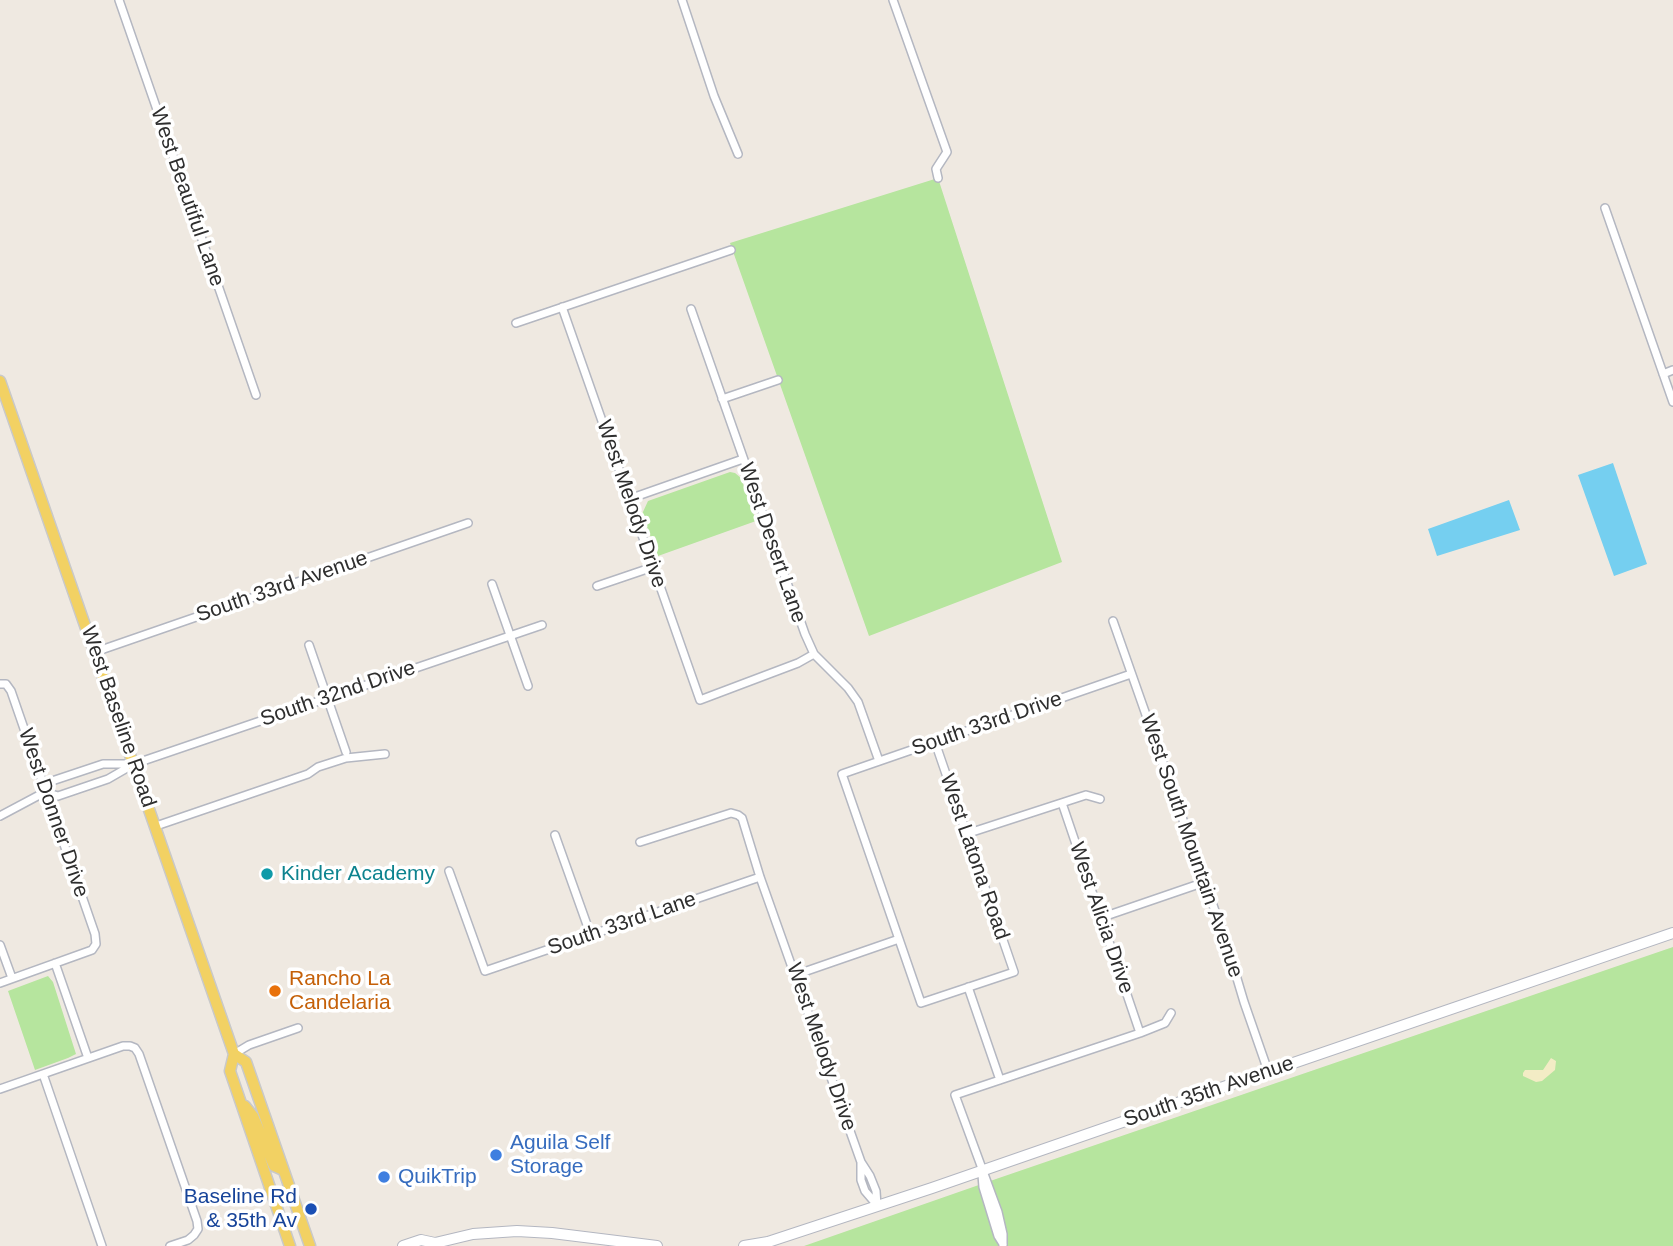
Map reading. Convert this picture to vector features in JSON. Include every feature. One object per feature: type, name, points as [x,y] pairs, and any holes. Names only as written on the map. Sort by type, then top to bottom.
[{"type":"main road","name":"West Baseline Road","points":[[0,381],[234,1054],[230,1071],[290,1246]]},
{"type":"main road","name":"South 35th Avenue","points":[[744,1246],[768,1242],[982,1171],[1673,933]]},
{"type":"main road","name":"West Baseline Road","points":[[234,1054],[246,1062],[310,1246]]},
{"type":"main road","points":[[239,1098],[253,1116],[274,1166],[283,1170]]},
{"type":"main road","points":[[402,1246],[421,1240],[434,1245],[473,1234],[517,1231],[657,1246]]},
{"type":"street","name":"West Beautiful Lane","points":[[119,0],[256,395]]},
{"type":"street","points":[[682,0],[714,96],[738,154]]},
{"type":"street","points":[[893,0],[947,152],[936,169],[938,178]]},
{"type":"street","points":[[1605,208],[1673,402]]},
{"type":"street","points":[[516,323],[731,250]]},
{"type":"street","name":"West Melody Drive","points":[[562,307],[700,700],[798,663],[814,654]]},
{"type":"street","name":"West Desert Lane","points":[[691,309],[805,634],[814,654],[858,702],[879,761]]},
{"type":"street","points":[[1663,374],[1673,370]]},
{"type":"street","points":[[722,400],[778,380]]},
{"type":"street","points":[[629,499],[743,459]]},
{"type":"street","name":"South 33rd Avenue","points":[[95,652],[468,523]]},
{"type":"street","points":[[597,586],[653,567]]},
{"type":"street","points":[[492,584],[528,686]]},
{"type":"street","name":"West South Mountain Avenue","points":[[1113,621],[1227,945],[1268,1072]]},
{"type":"street","name":"South 32nd Drive","points":[[134,764],[542,625]]},
{"type":"street","points":[[309,645],[346,752]]},
{"type":"street","name":"South 33rd Drive","points":[[899,939],[842,774],[1131,674]]},
{"type":"street","name":"West Donner Drive","points":[[3,684],[12,691],[95,934],[96,944],[92,950],[55,963]]},
{"type":"street","name":"West Latona Road","points":[[935,742],[1014,972],[968,987]]},
{"type":"street","points":[[156,826],[308,774],[313,769],[346,758],[385,754]]},
{"type":"street","points":[[0,816],[45,792],[52,781],[103,764],[134,764]]},
{"type":"street","points":[[45,792],[58,796],[108,779],[134,764]]},
{"type":"street","points":[[75,773],[80,788]]},
{"type":"street","points":[[966,834],[1086,795],[1100,799]]},
{"type":"street","name":"West Alicia Drive","points":[[1062,803],[1140,1033]]},
{"type":"street","name":"West Melody Drive","points":[[640,842],[731,813],[742,818],[760,877],[861,1162],[861,1180],[865,1191],[877,1206]]},
{"type":"street","points":[[555,835],[591,936]]},
{"type":"street","name":"South 33rd Lane","points":[[449,871],[485,971],[760,877]]},
{"type":"street","points":[[1100,918],[1205,882]]},
{"type":"street","points":[[795,975],[899,939],[920,1003],[968,987],[1000,1080]]},
{"type":"street","points":[[0,945],[12,978]]},
{"type":"street","points":[[0,983],[55,963],[88,1058]]},
{"type":"street","points":[[1004,1245],[999,1212],[955,1095],[1140,1033],[1165,1023],[1171,1013]]},
{"type":"street","points":[[234,1054],[249,1045],[298,1028]]},
{"type":"street","points":[[0,1089],[123,1046],[135,1048],[197,1221],[198,1229],[194,1235],[170,1246]]},
{"type":"street","points":[[43,1074],[102,1246]]},
{"type":"green space","points":[[938,178],[1062,562],[869,636],[730,243]]},
{"type":"green space","points":[[730,472],[741,478],[756,521],[658,556],[642,514],[648,501]]},
{"type":"green space","points":[[1673,947],[1673,1246],[804,1246],[996,1179]]},
{"type":"green space","points":[[48,976],[53,982],[76,1054],[35,1070],[8,991]]},
{"type":"sand","points":[[1551,1058],[1556,1061],[1555,1070],[1542,1081],[1536,1082],[1523,1076],[1525,1070],[1543,1070]]},
{"type":"water","points":[[1613,463],[1647,564],[1614,576],[1578,475]]},
{"type":"water","points":[[1509,500],[1520,530],[1437,556],[1428,529]]},
{"type":"place","name":"Kinder Academy","points":[[267,874]]},
{"type":"place","name":"Rancho La Candelaria","points":[[275,991]]},
{"type":"place","name":"Aguila Self Storage","points":[[496,1155]]},
{"type":"place","name":"QuikTrip","points":[[384,1177]]},
{"type":"place","name":"Baseline Rd & 35th Av","points":[[311,1209]]}]
